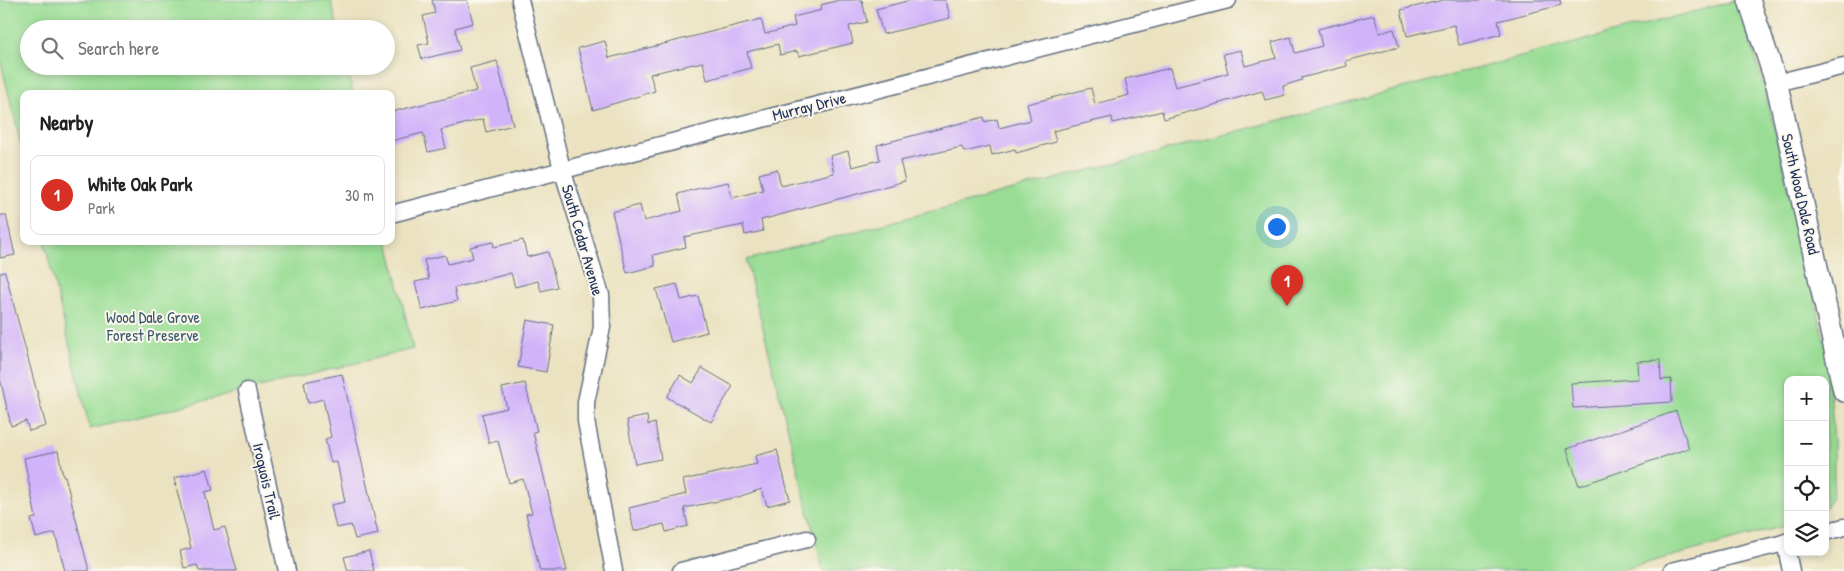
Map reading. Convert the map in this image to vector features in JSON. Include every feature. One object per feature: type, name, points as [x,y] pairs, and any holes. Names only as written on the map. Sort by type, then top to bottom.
[{"type":"main road","name":"South Wood Dale Road","points":[[1749,0],[1776,83],[1844,392]]},
{"type":"street","name":"South Cedar Avenue","points":[[520,0],[562,169],[601,295],[602,328],[586,402],[586,421],[614,571]]},
{"type":"street","name":"Murray Drive","points":[[395,213],[1228,0]]},
{"type":"street","points":[[1776,83],[1844,66]]},
{"type":"street","name":"Iroquois Trail","points":[[247,391],[287,571]]},
{"type":"street","points":[[1829,531],[1844,528]]},
{"type":"street","points":[[682,571],[807,539]]},
{"type":"street","points":[[1672,571],[1784,543]]},
{"type":"street","points":[[1788,556],[1791,571]]},
{"type":"green space","points":[[0,0],[331,0],[336,20],[20,20],[20,75],[349,75],[352,90],[20,90],[20,141],[0,59]]},
{"type":"green space","points":[[1738,0],[1765,89],[1827,351],[1829,376],[1784,376],[1784,526],[1617,571],[823,571],[746,260]]},
{"type":"green space","name":"Wood Dale Grove Forest Preserve","points":[[45,245],[389,245],[413,349],[90,429]]},
{"type":"green space","points":[[1829,376],[1834,440],[1834,485],[1832,498],[1829,502]]},
{"type":"building","points":[[432,0],[467,0],[473,23],[455,28],[460,50],[422,59],[418,45],[429,43],[423,16],[435,13]]},
{"type":"building","points":[[839,0],[862,0],[867,22],[849,26],[853,43],[799,56],[797,51],[780,55],[778,44],[747,52],[751,68],[707,80],[703,62],[650,74],[655,91],[593,110],[578,48],[605,41],[609,58],[761,19],[765,34],[795,26],[793,17],[822,10],[821,5]]},
{"type":"building","points":[[911,0],[946,0],[950,18],[883,34],[876,9]]},
{"type":"building","points":[[1443,0],[1560,0],[1561,5],[1498,21],[1501,34],[1459,45],[1454,25],[1407,36],[1401,10]]},
{"type":"building","points":[[1374,15],[1379,33],[1394,29],[1399,47],[1346,61],[1347,66],[1301,78],[1302,80],[1283,86],[1285,95],[1265,100],[1262,91],[1164,119],[1162,111],[1113,123],[1112,117],[1053,131],[1056,142],[1016,153],[1015,149],[992,155],[990,146],[964,152],[962,147],[900,161],[905,181],[761,220],[763,231],[745,235],[743,225],[684,237],[686,247],[653,255],[655,266],[627,273],[612,212],[640,205],[644,221],[682,211],[678,194],[696,189],[728,182],[732,198],[763,190],[759,174],[777,169],[781,186],[834,173],[830,156],[848,151],[852,167],[880,160],[877,145],[984,117],[985,122],[997,119],[999,128],[1031,120],[1027,104],[1091,88],[1095,104],[1129,95],[1125,79],[1170,68],[1175,87],[1210,78],[1228,73],[1223,54],[1241,50],[1245,66],[1276,58],[1272,42],[1291,37],[1295,53],[1322,46],[1318,29]]},
{"type":"building","points":[[497,61],[513,125],[486,132],[483,119],[441,130],[446,148],[428,152],[423,133],[395,140],[395,111],[476,91],[470,68]]},
{"type":"building","points":[[0,215],[6,215],[15,255],[0,258]]},
{"type":"building","points":[[523,240],[527,257],[548,252],[557,287],[541,291],[538,281],[515,287],[511,273],[454,288],[457,301],[422,310],[415,282],[429,279],[424,260],[445,255],[448,264],[473,258],[470,247],[493,242],[494,247]]},
{"type":"building","points":[[5,272],[46,426],[29,431],[26,421],[11,426],[0,378],[0,273]]},
{"type":"building","points":[[677,284],[681,300],[698,296],[707,332],[671,342],[656,289]]},
{"type":"building","points":[[527,320],[554,325],[546,372],[518,367]]},
{"type":"building","points":[[1660,360],[1661,380],[1671,379],[1672,402],[1573,408],[1571,383],[1638,379],[1637,361]]},
{"type":"building","points":[[702,368],[733,386],[711,422],[667,397],[680,375],[693,383]]},
{"type":"building","points":[[342,374],[378,534],[355,539],[351,525],[336,528],[331,505],[345,502],[337,462],[331,463],[325,439],[331,437],[323,399],[308,403],[304,382]]},
{"type":"building","points":[[525,383],[537,431],[533,432],[567,571],[540,571],[526,514],[532,513],[523,479],[509,483],[498,441],[489,443],[482,414],[507,408],[502,388]]},
{"type":"building","points":[[1676,411],[1689,448],[1579,486],[1567,449]]},
{"type":"building","points":[[647,416],[648,425],[655,423],[661,459],[635,464],[627,420]]},
{"type":"building","points":[[777,450],[790,500],[767,506],[762,489],[738,497],[684,508],[688,526],[666,532],[664,524],[634,531],[629,508],[686,494],[683,480],[757,464],[755,456]]},
{"type":"building","points":[[58,451],[89,571],[65,571],[55,533],[36,538],[31,519],[36,518],[24,458]]},
{"type":"building","points":[[207,469],[213,490],[205,492],[214,530],[225,527],[237,571],[199,571],[197,565],[184,568],[180,551],[191,548],[174,478]]},
{"type":"building","points":[[369,551],[374,571],[348,571],[344,557]]},
{"type":"place","name":"White Oak Park","points":[[1287,306]]}]
